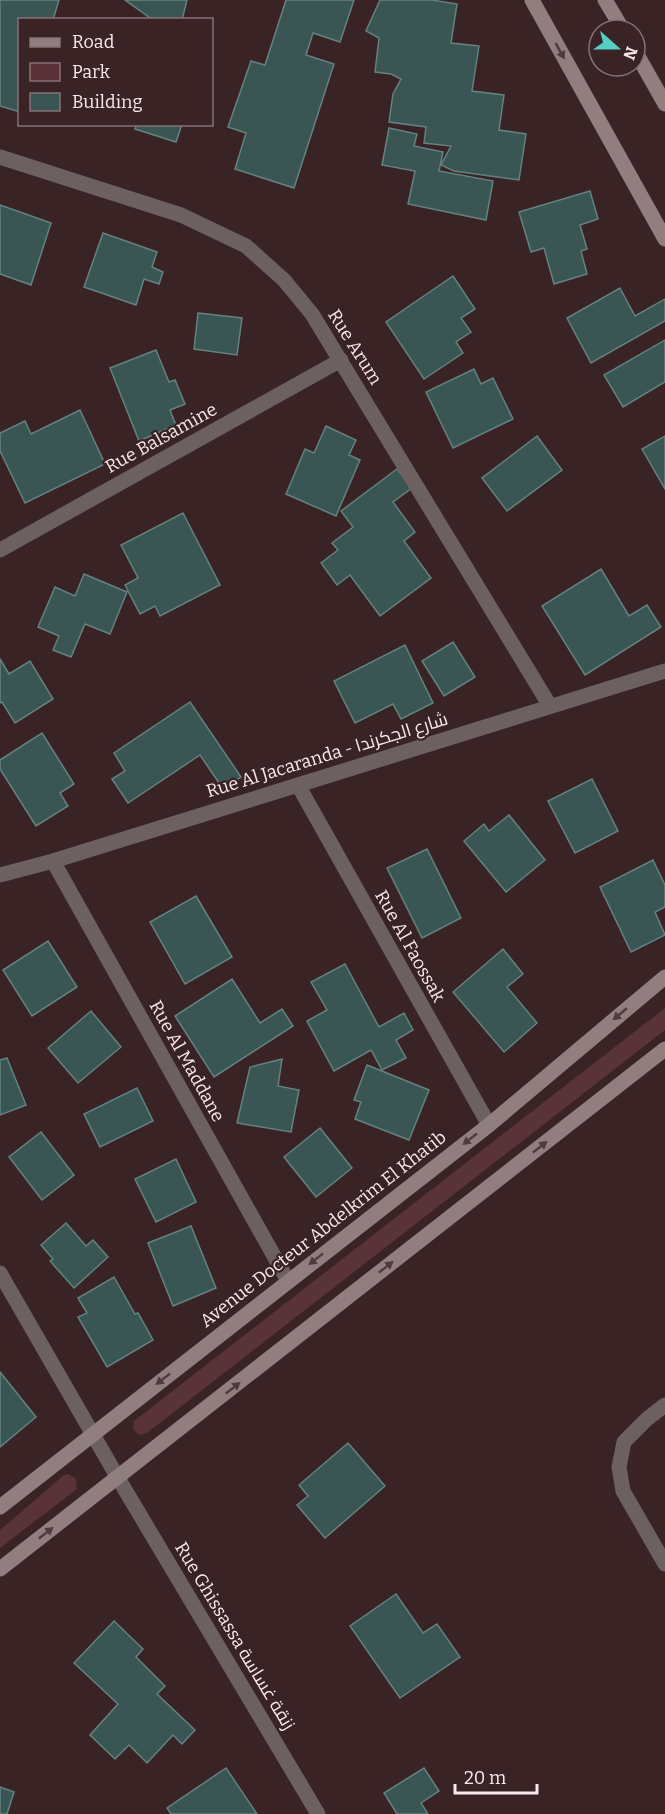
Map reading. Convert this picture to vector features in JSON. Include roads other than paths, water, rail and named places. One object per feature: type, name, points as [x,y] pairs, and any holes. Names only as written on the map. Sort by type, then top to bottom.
[{"type":"main road","points":[[531,0],[665,239]]},
{"type":"main road","points":[[605,0],[616,18]]},
{"type":"main road","points":[[647,72],[665,104]]},
{"type":"main road","name":"Avenue Docteur Abdelkrim El Khatib","points":[[0,1507],[489,1125],[665,977]]},
{"type":"main road","points":[[0,1569],[665,1049]]},
{"type":"street","name":"Rue Arum","points":[[0,157],[181,215],[246,246],[284,280],[312,314],[341,360],[550,706]]},
{"type":"street","name":"Rue Balsamine","points":[[0,550],[341,360]]},
{"type":"street","name":"Rue Al Jacaranda - شارع الجكرندا","points":[[0,875],[53,861],[665,670]]},
{"type":"street","name":"Rue Al Faossak","points":[[298,785],[489,1125]]},
{"type":"street","name":"Rue Al Maddane","points":[[53,861],[288,1281]]},
{"type":"street","name":"Rue Ghissassa زنقة غساسة","points":[[0,1273],[92,1434],[318,1814]]},
{"type":"street","points":[[665,1405],[624,1442],[620,1467],[623,1491],[665,1564]]}]
